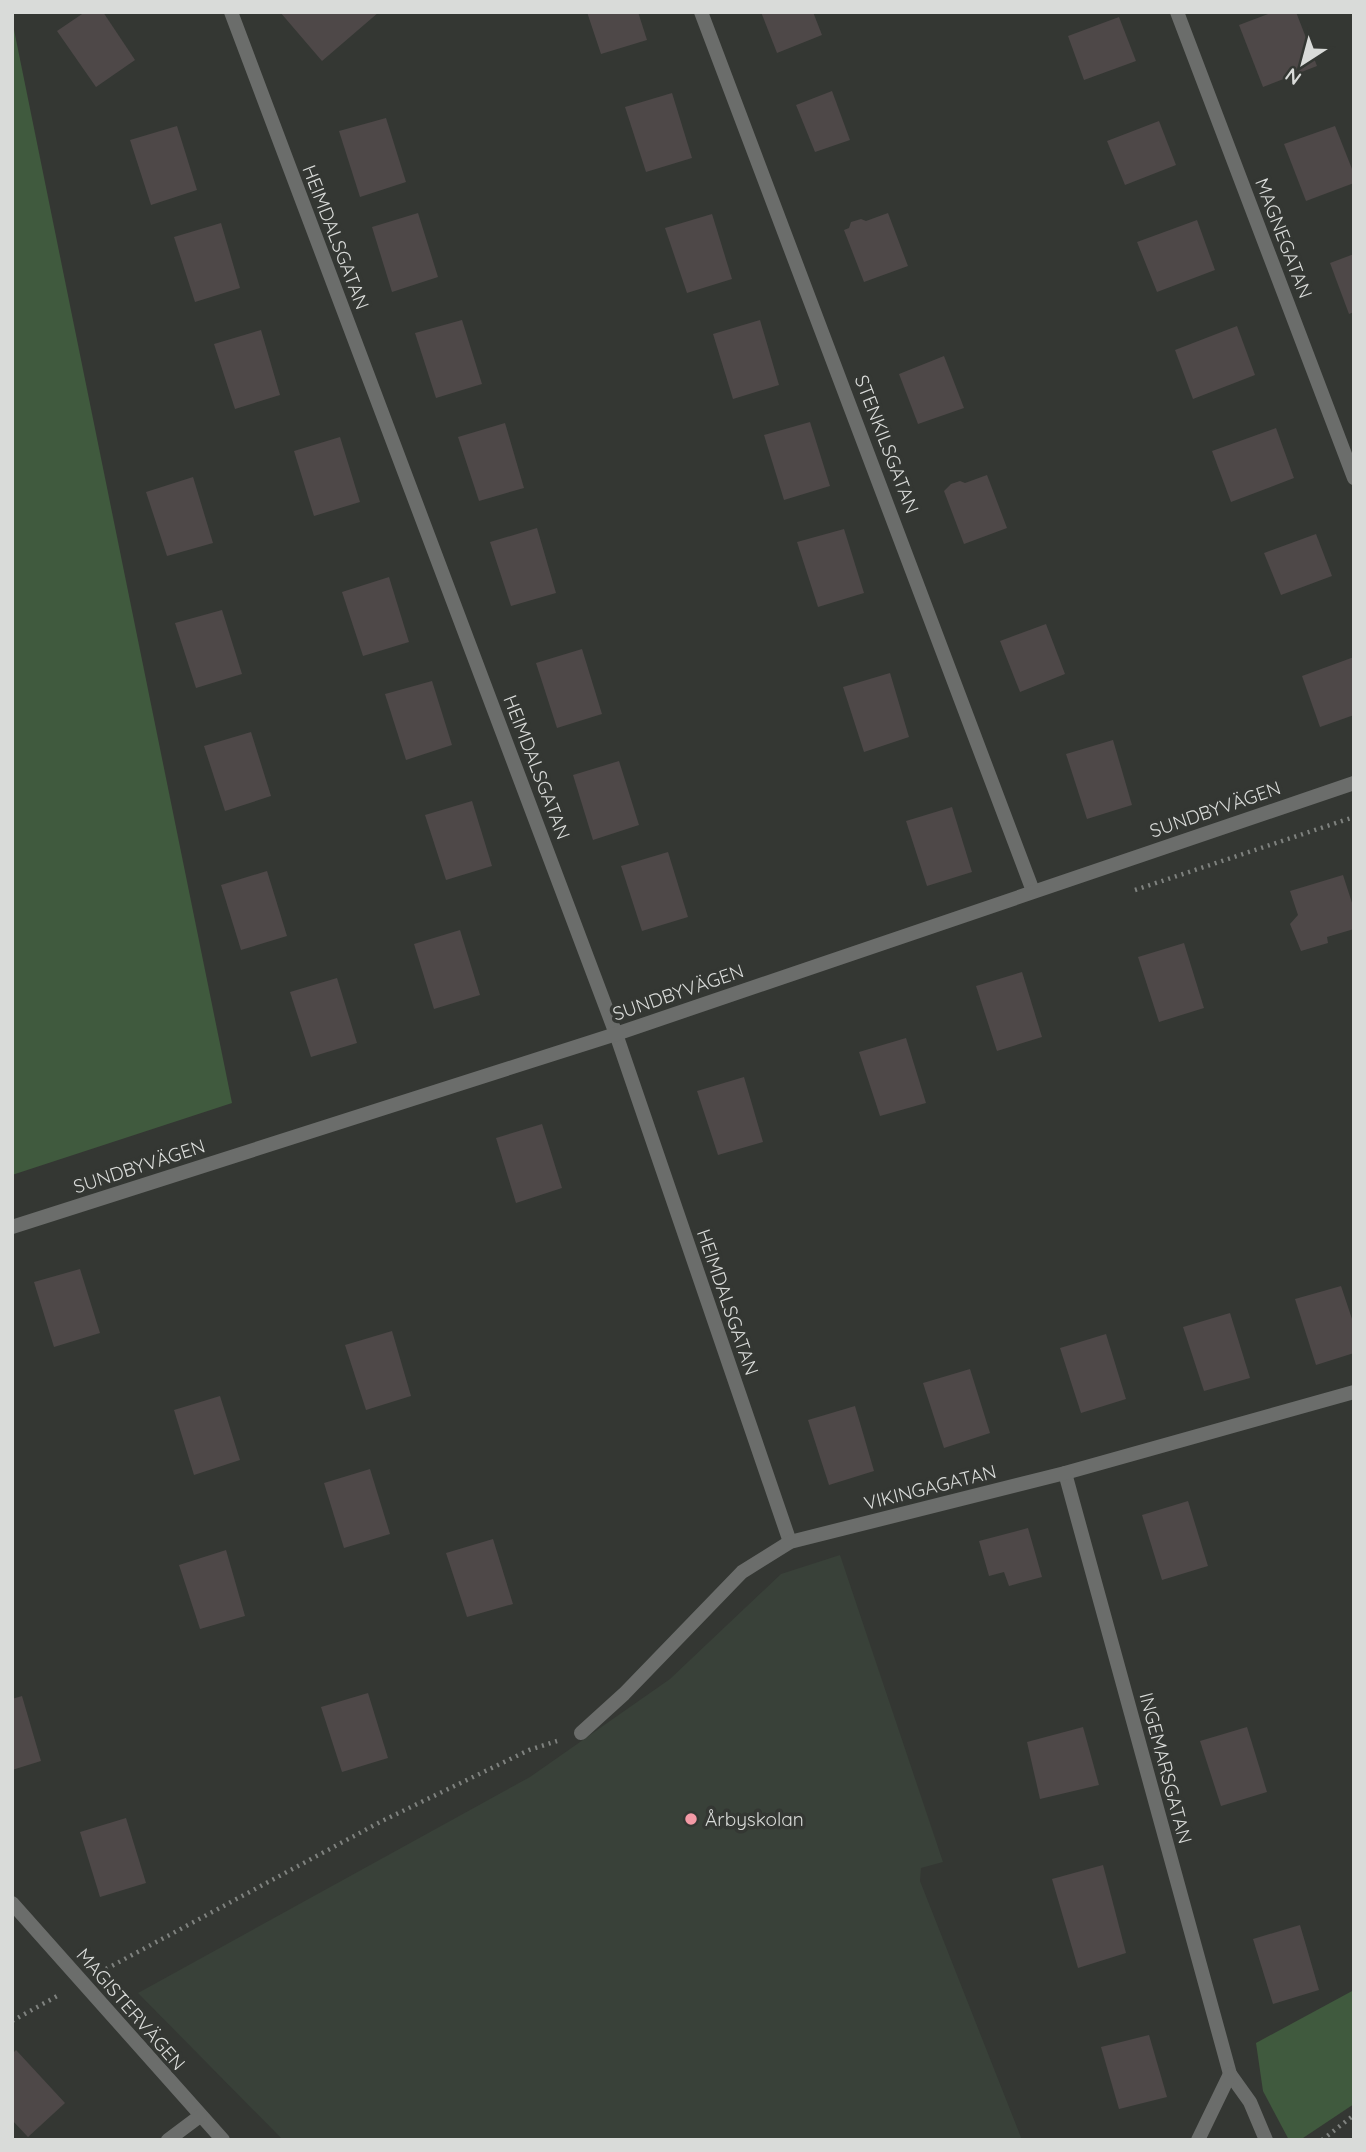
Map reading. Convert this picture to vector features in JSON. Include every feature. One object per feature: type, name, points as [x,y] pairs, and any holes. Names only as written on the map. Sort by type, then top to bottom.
[{"type":"street","name":"HEIMDALSGATAN","points":[[231,12],[615,1034],[790,1542]]},
{"type":"street","name":"STENKILSGATAN","points":[[701,12],[1033,891]]},
{"type":"street","name":"MAGNEGATAN","points":[[1177,12],[1354,478]]},
{"type":"street","name":"SUNDBYVÄGEN","points":[[12,1227],[615,1034],[1354,783]]},
{"type":"street","name":"VIKINGAGATAN","points":[[581,1732],[624,1694],[742,1572],[790,1542],[1065,1473],[1354,1392]]},
{"type":"street","name":"INGEMARSGATAN","points":[[1065,1473],[1230,2074],[1250,2102],[1266,2140]]},
{"type":"street","name":"MAGISTERVÄGEN","points":[[12,1903],[223,2140]]},
{"type":"street","points":[[1198,2140],[1230,2074]]},
{"type":"street","points":[[168,2140],[200,2116]]},
{"type":"path","points":[[12,2021],[382,1821],[529,1750],[581,1732]]},
{"type":"path","points":[[1322,2140],[1354,2115]]},
{"type":"shaded area","name":"Årbyskolan","points":[[840,1555],[943,1862],[921,1868],[920,1881],[1022,2140],[283,2140],[138,1993],[530,1777],[670,1679],[781,1574]]},
{"type":"green space","points":[[12,20],[232,1103],[12,1175]]},
{"type":"green space","points":[[1354,1990],[1354,2104],[1300,2140],[1289,2140],[1263,2091],[1256,2043]]},
{"type":"building","points":[[85,12],[103,12],[135,60],[96,87],[57,31]]},
{"type":"building","points":[[280,12],[379,12],[322,61]]},
{"type":"building","points":[[587,12],[638,12],[647,40],[601,54]]},
{"type":"building","points":[[761,12],[813,12],[822,35],[777,53]]},
{"type":"building","points":[[1273,12],[1296,12],[1317,66],[1263,87],[1239,25]]},
{"type":"building","points":[[1119,17],[1136,61],[1084,80],[1068,36]]},
{"type":"building","points":[[832,91],[850,140],[815,152],[796,105]]},
{"type":"building","points":[[672,93],[692,158],[646,172],[625,107]]},
{"type":"building","points":[[386,118],[406,182],[360,197],[339,131]]},
{"type":"building","points":[[1159,121],[1176,165],[1125,185],[1107,141]]},
{"type":"building","points":[[177,126],[197,190],[151,205],[130,140]]},
{"type":"building","points":[[1335,126],[1354,174],[1354,183],[1306,201],[1284,144]]},
{"type":"building","points":[[418,213],[438,277],[392,292],[372,227]]},
{"type":"building","points":[[888,213],[908,266],[864,282],[844,230],[849,228],[851,222],[861,219],[866,221]]},
{"type":"building","points":[[712,214],[732,279],[687,293],[665,228]]},
{"type":"building","points":[[1197,220],[1215,270],[1157,292],[1137,242]]},
{"type":"building","points":[[221,223],[240,288],[195,302],[174,237]]},
{"type":"building","points":[[1354,254],[1354,312],[1349,314],[1330,263]]},
{"type":"building","points":[[462,320],[482,384],[436,398],[415,333]]},
{"type":"building","points":[[760,320],[779,385],[733,399],[713,334]]},
{"type":"building","points":[[1237,326],[1255,375],[1193,399],[1175,350]]},
{"type":"building","points":[[261,330],[280,395],[235,409],[214,344]]},
{"type":"building","points":[[944,356],[964,408],[918,424],[899,374]]},
{"type":"building","points":[[810,422],[830,486],[784,500],[764,435]]},
{"type":"building","points":[[505,423],[524,488],[479,501],[458,437]]},
{"type":"building","points":[[1276,428],[1294,478],[1231,502],[1212,451]]},
{"type":"building","points":[[340,437],[360,502],[314,516],[294,451]]},
{"type":"building","points":[[987,475],[1007,528],[964,544],[944,491],[951,484],[960,481],[965,483]]},
{"type":"building","points":[[193,477],[213,543],[167,556],[146,492]]},
{"type":"building","points":[[537,528],[556,593],[511,606],[490,542]]},
{"type":"building","points":[[844,529],[864,593],[818,607],[797,542]]},
{"type":"building","points":[[1316,534],[1332,576],[1281,595],[1264,553]]},
{"type":"building","points":[[389,577],[409,642],[363,656],[342,592]]},
{"type":"building","points":[[222,610],[242,674],[196,688],[175,623]]},
{"type":"building","points":[[1046,624],[1065,674],[1020,692],[1000,641]]},
{"type":"building","points":[[582,649],[602,714],[557,728],[536,663]]},
{"type":"building","points":[[1354,657],[1354,715],[1320,727],[1302,676]]},
{"type":"building","points":[[890,673],[909,737],[864,752],[843,687]]},
{"type":"building","points":[[432,681],[452,745],[406,760],[385,694]]},
{"type":"building","points":[[251,732],[271,796],[225,811],[204,746]]},
{"type":"building","points":[[1113,740],[1132,805],[1087,819],[1066,754]]},
{"type":"building","points":[[619,761],[639,825],[593,840],[573,775]]},
{"type":"building","points":[[472,801],[492,866],[446,880],[425,815]]},
{"type":"building","points":[[952,807],[972,872],[927,886],[906,821]]},
{"type":"building","points":[[668,852],[688,917],[642,931],[621,866]]},
{"type":"building","points":[[267,871],[287,936],[241,950],[221,885]]},
{"type":"building","points":[[1343,875],[1354,909],[1354,929],[1327,937],[1328,943],[1301,951],[1290,924],[1298,915],[1290,891]]},
{"type":"building","points":[[460,930],[480,995],[434,1009],[414,944]]},
{"type":"building","points":[[1184,943],[1204,1008],[1159,1022],[1138,957]]},
{"type":"building","points":[[1022,972],[1042,1037],[997,1051],[976,986]]},
{"type":"building","points":[[337,978],[357,1043],[311,1057],[290,992]]},
{"type":"building","points":[[906,1038],[926,1103],[880,1116],[859,1052]]},
{"type":"building","points":[[744,1077],[763,1142],[718,1155],[697,1091]]},
{"type":"building","points":[[542,1124],[562,1188],[516,1203],[496,1138]]},
{"type":"building","points":[[80,1269],[100,1333],[54,1347],[34,1282]]},
{"type":"building","points":[[1341,1286],[1354,1325],[1354,1353],[1316,1365],[1295,1299]]},
{"type":"building","points":[[1230,1313],[1250,1378],[1204,1391],[1183,1327]]},
{"type":"building","points":[[392,1331],[411,1396],[366,1410],[345,1345]]},
{"type":"building","points":[[1106,1334],[1126,1399],[1081,1413],[1060,1348]]},
{"type":"building","points":[[970,1369],[990,1433],[944,1448],[923,1383]]},
{"type":"building","points":[[220,1396],[240,1460],[194,1475],[174,1410]]},
{"type":"building","points":[[855,1406],[874,1471],[829,1485],[808,1420]]},
{"type":"building","points":[[370,1469],[390,1534],[344,1548],[324,1483]]},
{"type":"building","points":[[1188,1501],[1208,1566],[1162,1580],[1142,1515]]},
{"type":"building","points":[[1028,1528],[1042,1577],[1009,1586],[1004,1572],[989,1576],[979,1541]]},
{"type":"building","points":[[493,1539],[513,1604],[467,1617],[446,1553]]},
{"type":"building","points":[[226,1550],[245,1616],[200,1629],[179,1565]]},
{"type":"building","points":[[368,1693],[388,1758],[342,1772],[321,1707]]},
{"type":"building","points":[[22,1696],[41,1761],[12,1770],[12,1699]]},
{"type":"building","points":[[1083,1727],[1099,1785],[1040,1799],[1027,1742]]},
{"type":"building","points":[[1247,1727],[1267,1792],[1221,1806],[1200,1741]]},
{"type":"building","points":[[126,1818],[146,1883],[100,1897],[80,1832]]},
{"type":"building","points":[[1103,1865],[1126,1953],[1078,1968],[1052,1879]]},
{"type":"building","points":[[1300,1925],[1319,1990],[1273,2004],[1253,1939]]},
{"type":"building","points":[[1149,2035],[1167,2097],[1119,2109],[1101,2047]]},
{"type":"building","points":[[16,2050],[65,2103],[28,2137],[12,2120],[12,2054]]},
{"type":"place","name":"Årbyskolan","points":[[691,1819]]}]
